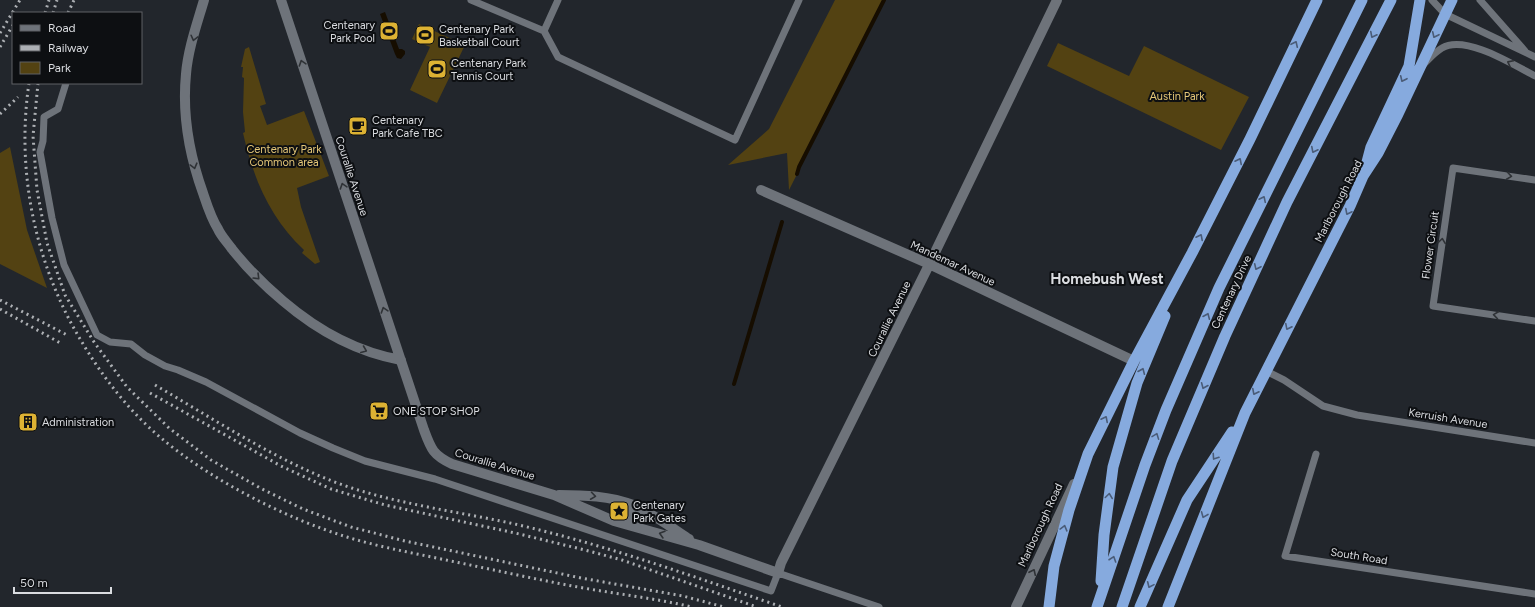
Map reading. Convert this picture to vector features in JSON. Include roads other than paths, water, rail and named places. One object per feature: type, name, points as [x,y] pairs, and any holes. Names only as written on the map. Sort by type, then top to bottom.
[{"type":"highway","points":[[1049,607],[1054,566],[1069,510],[1088,454],[1134,361],[1192,253],[1250,139],[1317,0]]},
{"type":"highway","name":"Centenary Drive","points":[[1096,607],[1145,465],[1166,410],[1219,288],[1362,0]]},
{"type":"highway","name":"Centenary Drive","points":[[1122,607],[1172,461],[1225,336],[1287,202],[1391,0]]},
{"type":"highway","points":[[1363,176],[1372,148],[1409,66],[1420,0]]},
{"type":"highway","name":"Marlborough Road","points":[[1245,413],[1350,206],[1363,176],[1378,153],[1452,0]]},
{"type":"highway","points":[[1100,595],[1104,535],[1113,467],[1137,383],[1192,253]]},
{"type":"highway","points":[[1140,607],[1187,500],[1245,413]]},
{"type":"highway","points":[[1168,607],[1245,413]]},
{"type":"street","points":[[204,0],[186,73],[186,117],[194,166],[211,216],[218,231],[247,267],[272,293],[297,313],[322,330],[366,351],[401,360]]},
{"type":"street","name":"Courallie Avenue","points":[[281,0],[429,443],[440,458],[452,464],[554,495],[614,521],[699,545],[778,573],[781,563],[929,264],[1057,0]]},
{"type":"street","name":"Mandemar Avenue","points":[[761,190],[929,264],[1134,361]]},
{"type":"street","name":"Marlborough Road","points":[[1016,607],[1088,454]]},
{"type":"street","name":"Courallie Avenue","points":[[554,495],[587,495],[611,499],[632,505],[650,514],[699,545]]},
{"type":"street","points":[[626,524],[632,505]]},
{"type":"lane","points":[[471,0],[544,31],[558,57],[735,140],[799,0]]},
{"type":"lane","points":[[544,31],[558,0]]},
{"type":"lane","points":[[1432,0],[1445,14],[1532,56]]},
{"type":"lane","points":[[1480,0],[1532,56]]},
{"type":"lane","points":[[1420,68],[1442,48],[1454,44],[1485,50],[1535,76]]},
{"type":"lane","points":[[66,84],[58,109],[44,116],[43,142],[40,152],[49,205],[64,265],[97,335],[110,342],[131,344],[145,355],[165,366],[206,382],[300,433],[365,461],[449,483],[770,591],[778,573],[879,607]]},
{"type":"lane","name":"Flower Circuit","points":[[1535,180],[1453,168],[1433,306],[1535,321]]},
{"type":"lane","name":"Kerruish Avenue","points":[[1266,372],[1284,380],[1323,406],[1357,415],[1535,443]]},
{"type":"lane","name":"South Road","points":[[1316,454],[1285,556],[1535,594]]},
{"type":"waterway","points":[[797,174],[799,167],[884,0]]},
{"type":"waterway","points":[[734,384],[782,222]]},
{"type":"railway","points":[[13,12],[20,0]]},
{"type":"railway","points":[[45,12],[49,0]]},
{"type":"railway","points":[[53,12],[57,0]]},
{"type":"railway","points":[[68,12],[74,0]]},
{"type":"railway","points":[[0,33],[12,13]]},
{"type":"railway","points":[[0,47],[12,27]]},
{"type":"railway","points":[[29,84],[25,144],[31,205],[37,235],[57,293],[79,337],[110,384],[147,426],[181,454],[202,469],[250,496],[299,519],[347,537],[396,550],[545,581],[692,607]]},
{"type":"railway","points":[[38,84],[33,136],[37,190],[47,243],[65,295],[94,342],[127,387],[169,428],[211,460],[262,489],[303,509],[351,527],[405,541],[581,578],[683,596],[724,607]]},
{"type":"railway","points":[[0,114],[18,97]]},
{"type":"railway","points":[[0,300],[67,335]]},
{"type":"railway","points":[[0,309],[62,344]]},
{"type":"railway","points":[[155,385],[264,449],[332,481],[378,496],[519,525],[586,542],[717,584],[782,607]]},
{"type":"railway","points":[[150,393],[281,466],[331,489],[385,505],[515,533],[622,560],[757,607]]},
{"type":"place","name":"Centenary Park Pool","points":[[389,31]]},
{"type":"place","name":"Centenary Park Basketball Court","points":[[425,35]]},
{"type":"place","name":"Centenary Park Tennis Court","points":[[437,69]]},
{"type":"place","name":"Centenary Park Cafe TBC","points":[[358,126]]},
{"type":"place","name":"ONE STOP SHOP","points":[[379,411]]},
{"type":"place","name":"Administration","points":[[28,422]]},
{"type":"place","name":"Centenary Park Gates","points":[[619,511]]},
{"type":"district","name":"Homebush West","points":[[1107,279]]},
{"type":"park label","name":"Austin Park","points":[[1177,96]]},
{"type":"park label","name":"Centenary Park Common area","points":[[284,155]]}]
